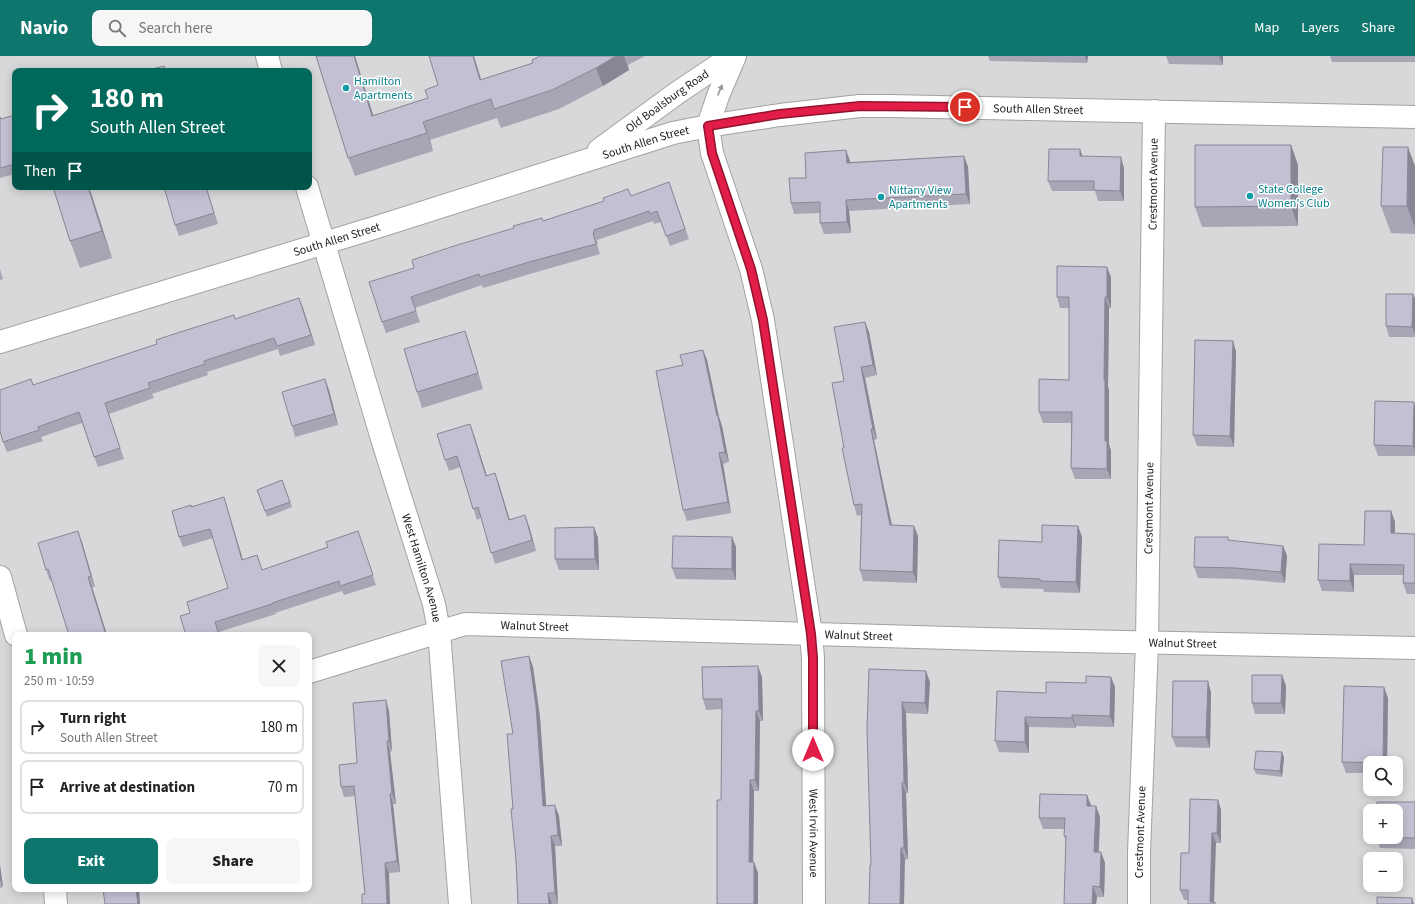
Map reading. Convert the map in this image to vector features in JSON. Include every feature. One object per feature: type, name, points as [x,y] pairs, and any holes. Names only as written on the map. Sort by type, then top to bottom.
[{"type":"street","points":[[267,56],[270,68]]},
{"type":"street","name":"Old Boalsburg Road","points":[[708,126],[733,56]]},
{"type":"street","name":"Old Boalsburg Road","points":[[585,161],[677,93],[733,56]]},
{"type":"street","name":"South Allen Street","points":[[0,342],[324,243],[673,133],[780,114],[860,106],[926,106],[1415,117]]},
{"type":"street","name":"Crestmont Avenue","points":[[1139,904],[1147,643],[1154,111]]},
{"type":"street","name":"West Irvin Avenue","points":[[708,126],[712,153],[751,269],[763,320],[811,634],[813,666],[814,904]]},
{"type":"street","name":"West Hamilton Avenue","points":[[308,190],[383,442],[434,604],[439,631],[460,904]]},
{"type":"street","points":[[0,576],[15,632]]},
{"type":"street","name":"Walnut Street","points":[[312,671],[465,624],[1147,643],[1306,644],[1415,648]]},
{"type":"street","points":[[55,892],[56,904]]},
{"type":"shaded area","points":[[0,56],[1415,56],[1415,904],[0,904]]},
{"type":"building","points":[[316,56],[354,56],[372,116],[428,98],[425,90],[438,85],[429,56],[473,56],[480,80],[533,63],[532,60],[540,56],[616,56],[596,68],[552,90],[494,109],[491,99],[423,122],[427,133],[348,158]]},
{"type":"building","points":[[12,116],[12,165],[0,168],[0,117],[1,119]]},
{"type":"building","name":"State College Women's Club","points":[[1195,145],[1291,145],[1291,206],[1195,207]]},
{"type":"building","points":[[1383,147],[1408,147],[1407,206],[1381,206]]},
{"type":"building","points":[[1049,149],[1080,149],[1080,156],[1121,157],[1120,191],[1094,190],[1094,181],[1048,181]]},
{"type":"building","name":"Nittany View Apartments","points":[[846,150],[847,163],[964,156],[966,194],[846,200],[847,222],[820,223],[820,202],[791,203],[789,178],[806,178],[805,153]]},
{"type":"building","points":[[669,182],[685,229],[666,236],[657,211],[650,214],[649,211],[594,230],[593,233],[596,244],[480,277],[479,274],[411,297],[416,311],[382,322],[369,282],[414,268],[412,260],[514,228],[513,226],[542,218],[543,221],[604,201],[603,198],[628,189],[631,196]]},
{"type":"building","points":[[54,190],[89,190],[102,231],[70,241]]},
{"type":"building","points":[[165,190],[207,190],[214,213],[175,225]]},
{"type":"building","points":[[1057,266],[1107,267],[1107,297],[1105,297],[1104,380],[1107,469],[1071,468],[1072,412],[1039,412],[1039,379],[1069,380],[1069,297],[1057,297]]},
{"type":"building","points":[[1386,294],[1413,294],[1412,327],[1386,326]]},
{"type":"building","points":[[299,298],[311,335],[277,346],[274,338],[204,361],[205,364],[148,383],[150,388],[105,403],[120,448],[94,457],[79,412],[38,427],[39,430],[3,442],[0,431],[0,390],[31,379],[33,385],[157,344],[156,340],[174,334],[234,315],[235,319]]},
{"type":"building","points":[[865,322],[873,365],[861,367],[873,429],[871,429],[890,525],[914,526],[913,572],[860,570],[862,504],[854,505],[842,448],[844,448],[832,383],[844,381],[834,327]]},
{"type":"building","points":[[465,331],[478,373],[417,392],[404,349]]},
{"type":"building","points":[[1195,340],[1233,341],[1230,436],[1193,435]]},
{"type":"building","points":[[703,350],[725,452],[719,453],[728,502],[683,510],[656,371],[683,365],[680,355]]},
{"type":"building","points":[[325,379],[334,414],[292,426],[282,392]]},
{"type":"building","points":[[1375,401],[1414,402],[1413,446],[1374,445]]},
{"type":"building","points":[[470,424],[486,476],[495,473],[509,520],[525,515],[532,540],[491,553],[478,507],[473,509],[457,456],[445,460],[437,434]]},
{"type":"building","points":[[282,480],[290,502],[265,511],[257,490]]},
{"type":"building","points":[[224,497],[242,560],[257,555],[262,570],[328,547],[326,542],[358,531],[373,575],[340,586],[339,581],[215,622],[218,632],[185,632],[180,616],[190,613],[187,602],[228,588],[210,529],[179,537],[172,511],[191,505],[191,507]]},
{"type":"building","points":[[1365,511],[1391,511],[1391,533],[1415,534],[1415,583],[1403,583],[1404,565],[1350,564],[1350,581],[1318,580],[1319,544],[1364,545]]},
{"type":"building","points":[[1042,525],[1078,526],[1076,582],[1040,581],[1040,579],[998,577],[999,540],[1042,542]]},
{"type":"building","points":[[594,527],[595,559],[555,559],[555,528]]},
{"type":"building","points":[[78,531],[91,576],[88,577],[105,632],[68,632],[38,543]]},
{"type":"building","points":[[673,536],[732,537],[732,569],[672,568]]},
{"type":"building","points":[[1195,537],[1228,537],[1228,540],[1283,546],[1281,572],[1235,568],[1194,567]]},
{"type":"building","points":[[529,656],[536,706],[543,806],[555,805],[558,835],[551,836],[555,893],[548,893],[549,904],[518,904],[507,734],[513,734],[501,661]]},
{"type":"building","points":[[758,666],[759,711],[756,711],[755,780],[750,780],[749,862],[754,862],[754,904],[717,904],[717,800],[721,800],[722,699],[703,699],[702,667]]},
{"type":"building","points":[[869,669],[926,671],[925,703],[902,702],[904,848],[901,848],[900,904],[869,904],[871,865],[867,728]]},
{"type":"building","points":[[1252,675],[1282,675],[1281,703],[1252,703]]},
{"type":"building","points":[[1086,676],[1111,677],[1110,716],[1072,715],[1072,718],[1025,717],[1025,742],[995,741],[997,691],[1046,693],[1046,682],[1086,683]]},
{"type":"building","points":[[1173,681],[1208,681],[1206,737],[1172,737]]},
{"type":"building","points":[[1344,686],[1384,687],[1383,756],[1363,756],[1363,763],[1342,762]]},
{"type":"building","points":[[386,700],[389,741],[387,741],[392,793],[390,794],[397,861],[385,863],[387,904],[362,904],[362,894],[365,894],[354,786],[341,787],[339,765],[357,763],[353,703]]},
{"type":"building","points":[[1256,751],[1282,752],[1280,771],[1254,769]]},
{"type":"building","points":[[1040,794],[1087,795],[1087,806],[1096,806],[1094,852],[1101,852],[1100,887],[1093,886],[1092,904],[1064,904],[1066,836],[1064,836],[1065,818],[1039,818]]},
{"type":"building","points":[[1190,799],[1218,800],[1217,833],[1212,833],[1210,902],[1215,902],[1215,904],[1188,904],[1188,890],[1180,890],[1181,853],[1189,853]]},
{"type":"building","points":[[1377,802],[1415,802],[1415,838],[1403,838],[1403,804],[1377,804]]},
{"type":"building","points":[[103,892],[136,892],[138,904],[105,904]]},
{"type":"building","points":[[1377,897],[1412,898],[1412,904],[1377,904]]},
{"type":"place","name":"Hamilton Apartments","points":[[346,88]]},
{"type":"place","name":"State College Women's Club","points":[[1250,196]]},
{"type":"place","name":"Nittany View Apartments","points":[[881,197]]},
{"type":"route","points":[[813,750],[813,658],[811,634],[763,320],[751,269],[712,153],[708,126],[780,114],[860,106],[965,107]]}]
